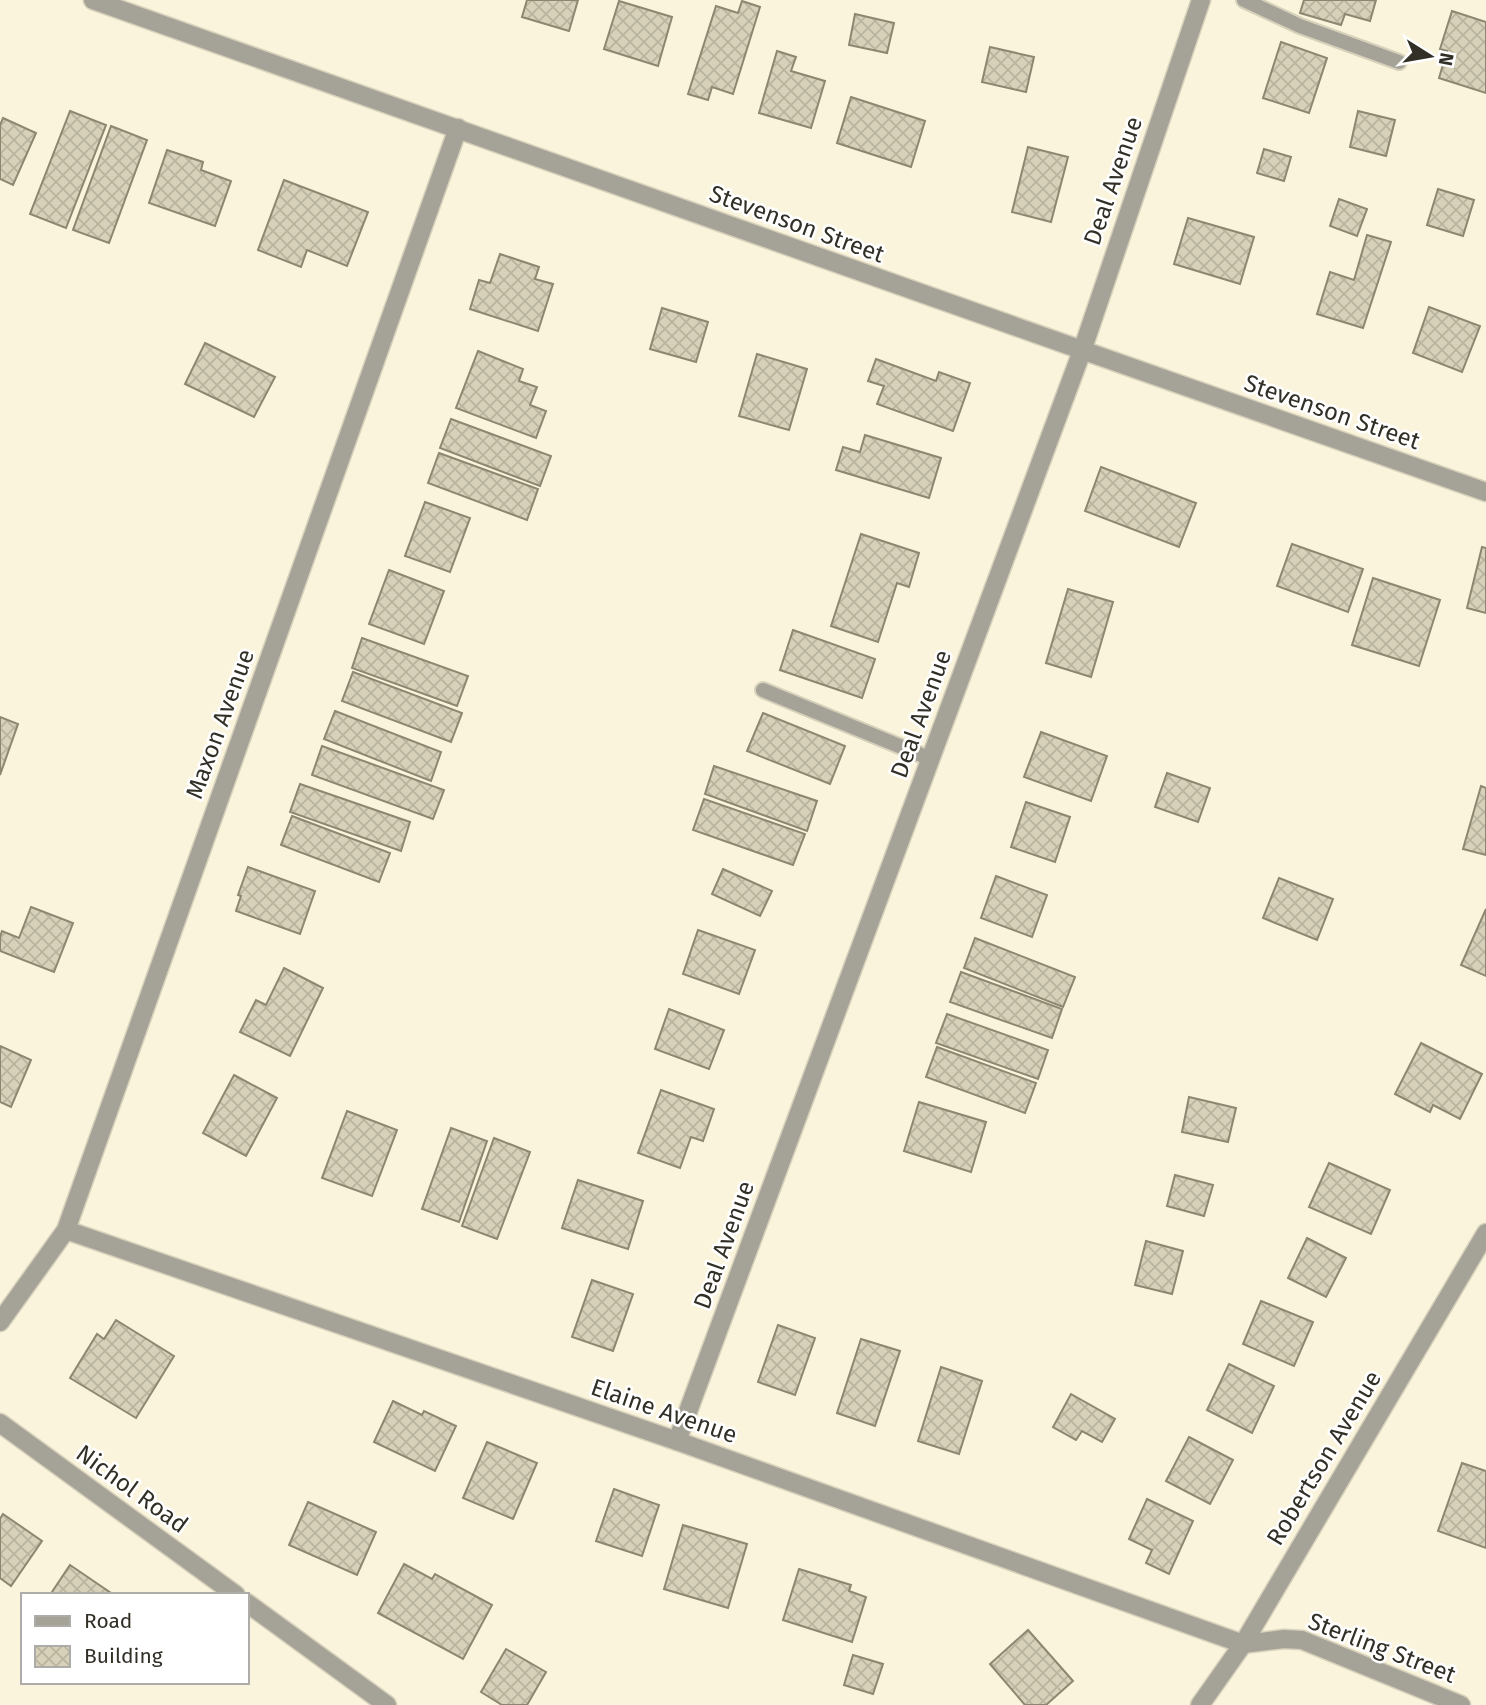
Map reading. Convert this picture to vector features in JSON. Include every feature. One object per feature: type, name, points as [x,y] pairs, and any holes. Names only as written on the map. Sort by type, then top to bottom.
[{"type":"street","name":"Stevenson Street","points":[[93,0],[1486,492]]},
{"type":"street","name":"Deal Avenue","points":[[677,1441],[1082,351],[1201,0]]},
{"type":"street","name":"Maxon Avenue","points":[[0,1322],[66,1230],[458,128]]},
{"type":"street","name":"Elaine Avenue","points":[[66,1230],[677,1441],[1243,1644]]},
{"type":"street","name":"Robertson Avenue","points":[[1200,1705],[1243,1644],[1486,1233]]},
{"type":"street","name":"Nichol Road","points":[[0,1423],[233,1593]]},
{"type":"street","points":[[248,1603],[387,1705]]},
{"type":"street","name":"Sterling Street","points":[[1243,1644],[1284,1639],[1302,1640],[1461,1705]]},
{"type":"lane","points":[[1244,0],[1300,26],[1399,62]]},
{"type":"lane","points":[[763,690],[930,759]]},
{"type":"building","points":[[527,0],[578,0],[569,31],[522,17]]},
{"type":"building","points":[[1304,0],[1376,0],[1370,21],[1345,14],[1341,25],[1300,13]]},
{"type":"building","points":[[619,1],[672,17],[658,66],[604,49]]},
{"type":"building","points":[[742,1],[760,7],[733,94],[712,87],[708,100],[688,94],[716,6],[738,13]]},
{"type":"building","points":[[1452,11],[1486,22],[1486,93],[1439,78],[1447,51],[1440,49]]},
{"type":"building","points":[[855,14],[894,23],[887,53],[849,45]]},
{"type":"building","points":[[1281,42],[1327,58],[1309,113],[1263,98]]},
{"type":"building","points":[[990,47],[1034,57],[1026,92],[982,82]]},
{"type":"building","points":[[777,51],[796,57],[791,71],[825,81],[811,128],[759,113]]},
{"type":"building","points":[[851,97],[925,121],[911,167],[837,143]]},
{"type":"building","points":[[70,111],[106,125],[66,228],[30,214]]},
{"type":"building","points":[[1358,111],[1395,120],[1386,156],[1350,147]]},
{"type":"building","points":[[3,118],[36,133],[13,185],[0,179],[0,125]]},
{"type":"building","points":[[111,126],[147,140],[109,243],[73,230]]},
{"type":"building","points":[[1028,147],[1068,157],[1051,222],[1012,212]]},
{"type":"building","points":[[1264,149],[1291,157],[1284,181],[1257,173]]},
{"type":"building","points":[[167,150],[203,162],[201,170],[231,181],[215,226],[149,203]]},
{"type":"building","points":[[284,180],[368,212],[347,266],[307,250],[301,267],[258,250]]},
{"type":"building","points":[[1438,189],[1474,200],[1463,236],[1427,225]]},
{"type":"building","points":[[1339,199],[1367,209],[1357,236],[1330,226]]},
{"type":"building","points":[[1188,218],[1254,237],[1240,284],[1174,264]]},
{"type":"building","points":[[1367,235],[1391,242],[1363,328],[1317,314],[1330,272],[1354,280]]},
{"type":"building","points":[[500,254],[539,267],[535,279],[553,284],[538,331],[470,309],[479,280],[490,283]]},
{"type":"building","points":[[1429,307],[1480,326],[1462,372],[1413,353]]},
{"type":"building","points":[[662,308],[708,322],[696,362],[650,349]]},
{"type":"building","points":[[205,343],[275,377],[254,417],[185,384]]},
{"type":"building","points":[[478,351],[523,369],[519,381],[537,387],[530,405],[546,411],[536,438],[456,408]]},
{"type":"building","points":[[757,354],[807,369],[789,430],[739,416]]},
{"type":"building","points":[[876,359],[936,381],[939,372],[970,383],[953,431],[877,404],[884,386],[868,381]]},
{"type":"building","points":[[451,419],[551,456],[540,486],[440,448]]},
{"type":"building","points":[[865,435],[941,458],[929,498],[836,470],[843,447],[860,452]]},
{"type":"building","points":[[439,453],[538,489],[527,520],[428,483]]},
{"type":"building","points":[[1101,467],[1196,503],[1179,547],[1085,511]]},
{"type":"building","points":[[425,502],[470,518],[450,572],[405,556]]},
{"type":"building","points":[[861,534],[919,553],[909,587],[897,583],[878,642],[831,626]]},
{"type":"building","points":[[1292,544],[1363,569],[1348,612],[1277,586]]},
{"type":"building","points":[[1482,547],[1486,548],[1486,613],[1467,608]]},
{"type":"building","points":[[389,570],[444,591],[424,644],[369,624]]},
{"type":"building","points":[[1373,578],[1440,600],[1419,666],[1352,645]]},
{"type":"building","points":[[1068,589],[1113,602],[1091,677],[1046,663]]},
{"type":"building","points":[[793,630],[875,659],[862,698],[780,670]]},
{"type":"building","points":[[362,638],[468,676],[457,706],[352,668]]},
{"type":"building","points":[[353,672],[462,713],[451,742],[342,701]]},
{"type":"building","points":[[335,711],[441,752],[431,781],[324,739]]},
{"type":"building","points":[[763,713],[845,746],[830,784],[747,751]]},
{"type":"building","points":[[0,717],[18,724],[0,775]]},
{"type":"building","points":[[1041,732],[1107,756],[1091,801],[1024,777]]},
{"type":"building","points":[[322,746],[444,790],[433,819],[312,775]]},
{"type":"building","points":[[714,766],[817,801],[807,831],[705,794]]},
{"type":"building","points":[[1167,773],[1210,788],[1198,822],[1155,807]]},
{"type":"building","points":[[300,784],[410,822],[401,851],[290,812]]},
{"type":"building","points":[[1481,786],[1486,788],[1486,855],[1463,849]]},
{"type":"building","points":[[704,799],[805,834],[793,865],[693,830]]},
{"type":"building","points":[[1026,802],[1070,817],[1055,862],[1011,847]]},
{"type":"building","points":[[292,816],[390,853],[379,882],[281,845]]},
{"type":"building","points":[[248,867],[315,891],[300,934],[236,911],[241,896],[238,895]]},
{"type":"building","points":[[723,869],[772,891],[760,916],[712,894]]},
{"type":"building","points":[[996,876],[1047,895],[1032,937],[981,918]]},
{"type":"building","points":[[1279,878],[1333,899],[1317,940],[1263,918]]},
{"type":"building","points":[[31,907],[73,923],[54,972],[0,951],[2,931],[19,938]]},
{"type":"building","points":[[1486,909],[1486,976],[1461,965]]},
{"type":"building","points":[[698,930],[755,950],[739,994],[683,974]]},
{"type":"building","points":[[975,938],[1075,977],[1063,1007],[964,968]]},
{"type":"building","points":[[284,968],[323,988],[290,1056],[240,1032],[256,1000],[266,1005]]},
{"type":"building","points":[[961,972],[1062,1009],[1052,1038],[950,1002]]},
{"type":"building","points":[[669,1009],[724,1030],[709,1069],[655,1049]]},
{"type":"building","points":[[947,1014],[1048,1050],[1038,1079],[936,1043]]},
{"type":"building","points":[[1421,1043],[1482,1074],[1460,1119],[1433,1105],[1430,1112],[1395,1094]]},
{"type":"building","points":[[0,1046],[31,1060],[11,1107],[0,1102]]},
{"type":"building","points":[[937,1047],[1036,1083],[1025,1113],[926,1077]]},
{"type":"building","points":[[234,1075],[277,1098],[246,1156],[203,1133]]},
{"type":"building","points":[[661,1090],[714,1109],[703,1141],[691,1137],[680,1168],[638,1153]]},
{"type":"building","points":[[1189,1097],[1236,1108],[1228,1142],[1182,1132]]},
{"type":"building","points":[[919,1102],[986,1122],[971,1172],[904,1151]]},
{"type":"building","points":[[347,1111],[397,1130],[372,1196],[322,1178]]},
{"type":"building","points":[[451,1128],[487,1141],[459,1222],[422,1209]]},
{"type":"building","points":[[494,1138],[530,1152],[497,1239],[462,1226]]},
{"type":"building","points":[[1329,1163],[1390,1190],[1371,1234],[1309,1207]]},
{"type":"building","points":[[1175,1175],[1213,1185],[1204,1216],[1167,1206]]},
{"type":"building","points":[[578,1180],[643,1201],[628,1249],[562,1228]]},
{"type":"building","points":[[1307,1238],[1346,1258],[1326,1297],[1288,1278]]},
{"type":"building","points":[[1146,1241],[1183,1251],[1172,1294],[1135,1285]]},
{"type":"building","points":[[592,1280],[633,1294],[613,1351],[572,1337]]},
{"type":"building","points":[[1261,1301],[1313,1322],[1294,1366],[1243,1344]]},
{"type":"building","points":[[116,1320],[174,1356],[136,1418],[70,1378],[97,1334],[104,1339]]},
{"type":"building","points":[[778,1325],[815,1338],[795,1395],[758,1382]]},
{"type":"building","points":[[861,1339],[900,1351],[875,1426],[837,1413]]},
{"type":"building","points":[[1229,1364],[1274,1386],[1252,1433],[1207,1410]]},
{"type":"building","points":[[941,1367],[982,1381],[959,1454],[918,1441]]},
{"type":"building","points":[[1071,1394],[1115,1419],[1102,1442],[1082,1431],[1076,1440],[1053,1427]]},
{"type":"building","points":[[393,1401],[422,1415],[424,1411],[456,1426],[435,1471],[374,1442]]},
{"type":"building","points":[[1189,1437],[1233,1460],[1210,1504],[1166,1481]]},
{"type":"building","points":[[487,1442],[537,1463],[513,1519],[463,1498]]},
{"type":"building","points":[[1462,1463],[1486,1471],[1486,1548],[1438,1531]]},
{"type":"building","points":[[614,1489],[659,1505],[642,1556],[596,1541]]},
{"type":"building","points":[[1147,1499],[1193,1521],[1169,1574],[1146,1563],[1152,1550],[1129,1539]]},
{"type":"building","points":[[308,1502],[376,1532],[357,1575],[289,1545]]},
{"type":"building","points":[[3,1514],[42,1541],[11,1586],[0,1578],[0,1519]]},
{"type":"building","points":[[683,1525],[747,1544],[728,1608],[664,1589]]},
{"type":"building","points":[[404,1564],[432,1579],[435,1574],[492,1605],[463,1659],[378,1613]]},
{"type":"building","points":[[70,1565],[111,1593],[51,1593]]},
{"type":"building","points":[[799,1569],[851,1585],[849,1591],[866,1597],[852,1642],[783,1620]]},
{"type":"building","points":[[1028,1630],[1073,1681],[1046,1705],[1025,1705],[990,1664]]},
{"type":"building","points":[[506,1649],[546,1672],[527,1705],[502,1705],[481,1692]]},
{"type":"building","points":[[853,1655],[883,1664],[873,1694],[844,1685]]}]
